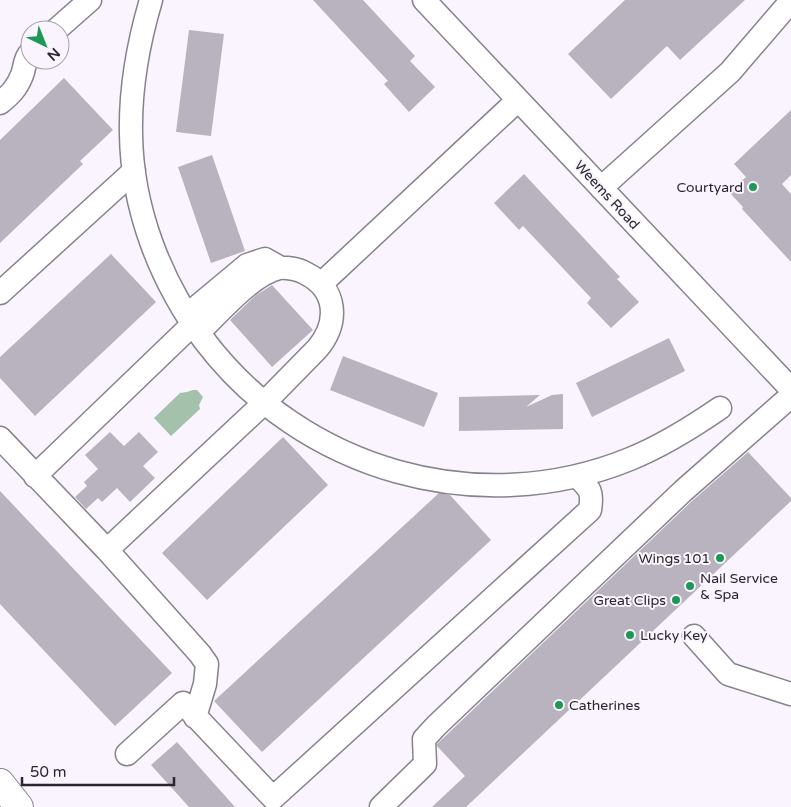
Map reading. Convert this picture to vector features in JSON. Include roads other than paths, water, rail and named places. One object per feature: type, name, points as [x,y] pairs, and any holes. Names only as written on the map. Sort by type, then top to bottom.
[{"type":"highway","points":[[0,783],[19,807]]},
{"type":"street","points":[[67,20],[90,0]]},
{"type":"street","points":[[151,0],[135,67],[131,101],[134,171],[140,205],[150,238],[162,270],[193,324],[218,358],[264,403],[296,427],[326,444],[390,470],[458,484],[528,484],[577,476],[629,460],[691,428],[720,408]]},
{"type":"street","name":"Weems Road","points":[[424,0],[791,389]]},
{"type":"street","points":[[601,188],[730,72],[791,1]]},
{"type":"street","points":[[0,104],[14,91],[23,70]]},
{"type":"street","points":[[321,284],[518,100]]},
{"type":"street","points":[[0,293],[134,171]]},
{"type":"street","points":[[35,476],[193,324],[247,265],[265,259],[280,268],[301,271],[312,276],[321,284],[328,294],[332,305],[330,329],[325,340],[264,403],[107,550]]},
{"type":"street","points":[[381,807],[425,764],[424,739],[436,726],[683,490],[791,396]]},
{"type":"street","points":[[0,438],[107,550],[207,664],[205,684],[195,717]]},
{"type":"street","points":[[127,754],[183,703],[273,798],[590,510],[592,496],[587,485],[577,476]]},
{"type":"street","points":[[694,636],[728,674],[791,694]]},
{"type":"place","name":"Courtyard","points":[[753,187]]},
{"type":"place","name":"Wings 101","points":[[720,558]]},
{"type":"place","name":"Nail Service & Spa","points":[[690,586]]},
{"type":"place","name":"Great Clips","points":[[676,600]]},
{"type":"place","name":"Lucky Key","points":[[630,635]]},
{"type":"place","name":"Catherines","points":[[559,705]]}]
